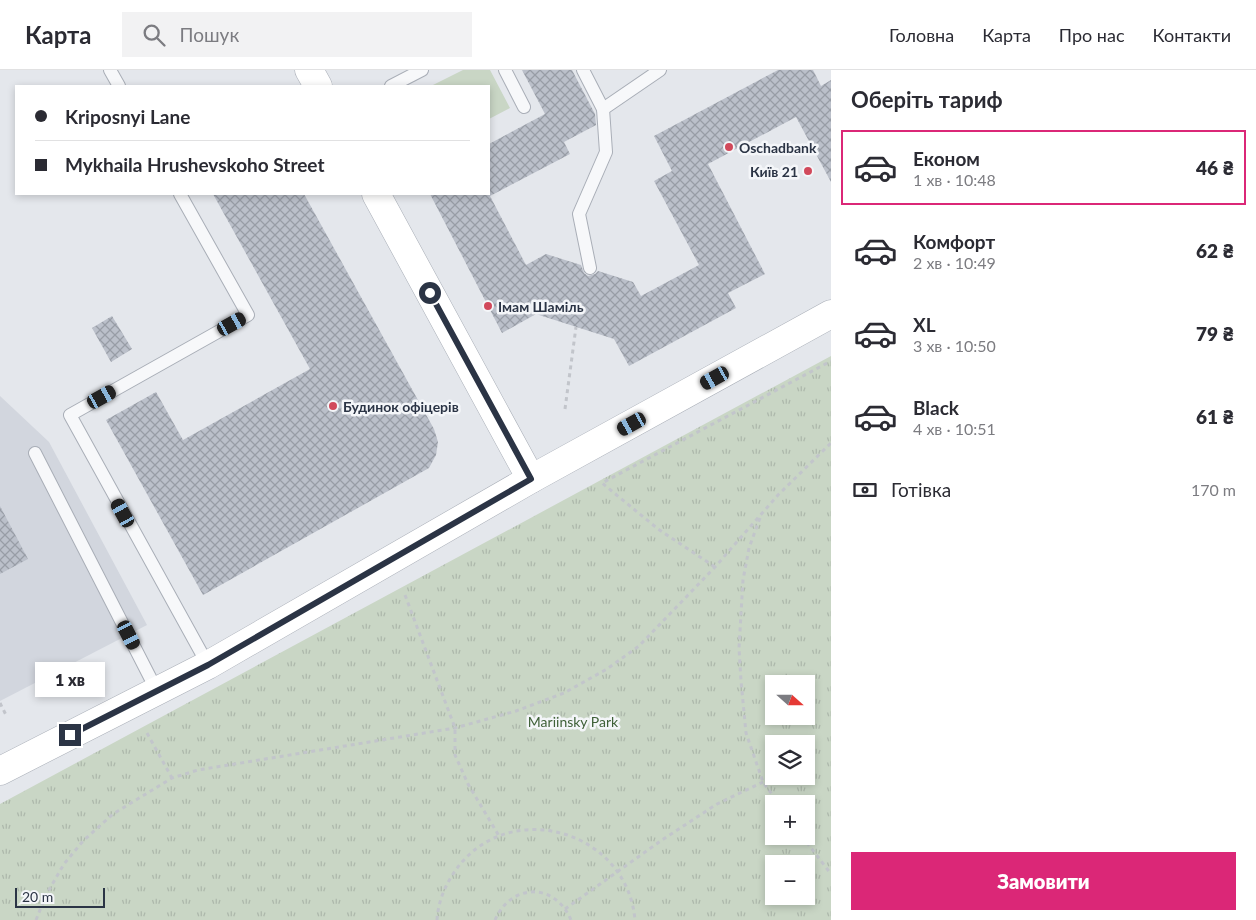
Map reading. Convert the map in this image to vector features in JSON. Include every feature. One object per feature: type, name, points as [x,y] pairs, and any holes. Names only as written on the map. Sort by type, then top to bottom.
[{"type":"main road","points":[[309,70],[317,85]]},
{"type":"main road","points":[[377,195],[531,479]]},
{"type":"main road","points":[[0,771],[208,665],[531,479],[831,314]]},
{"type":"lane","points":[[110,70],[118,85]]},
{"type":"lane","points":[[393,85],[422,70]]},
{"type":"lane","points":[[505,70],[524,107]]},
{"type":"lane","points":[[583,70],[603,109],[606,152],[579,214],[590,268]]},
{"type":"lane","points":[[603,109],[656,71]]},
{"type":"lane","points":[[181,195],[248,315],[70,415],[208,665]]},
{"type":"lane","points":[[35,453],[157,691]]},
{"type":"path","points":[[565,409],[576,327]]},
{"type":"path","points":[[715,567],[658,529],[602,483],[831,362]]},
{"type":"path","points":[[36,920],[46,894],[64,864],[83,841],[113,814],[172,778],[198,770],[455,728],[516,711],[556,696],[607,669],[640,646],[715,567],[778,495],[831,444]]},
{"type":"path","points":[[761,515],[749,548],[743,580],[739,648],[746,732],[763,782],[772,795]]},
{"type":"path","points":[[405,595],[455,728],[455,754],[458,762],[468,784],[499,836]]},
{"type":"path","points":[[0,703],[7,717]]},
{"type":"path","points":[[147,734],[172,778]]},
{"type":"path","points":[[565,909],[717,804],[763,782]]},
{"type":"path","points":[[437,920],[438,910],[446,886],[459,865],[477,848],[499,836],[521,830],[543,829],[565,833],[585,842],[603,855],[618,872],[628,889],[635,920]]},
{"type":"path","points":[[809,845],[831,874]]},
{"type":"path","points":[[495,920],[501,907],[511,898],[530,892],[550,896],[565,909],[571,920]]},
{"type":"shaded area","points":[[0,396],[49,442],[147,625],[0,701]]},
{"type":"green space","points":[[463,70],[490,70],[510,108],[490,118],[490,85],[433,85]]},
{"type":"green space","name":"Mariinsky Park","points":[[831,356],[831,920],[0,920],[0,804]]},
{"type":"building","points":[[522,70],[572,70],[595,114],[596,125],[564,142],[570,154],[490,196],[526,265],[546,254],[581,265],[584,273],[588,276],[598,271],[633,282],[641,296],[699,265],[654,181],[672,171],[654,136],[778,70],[813,70],[821,86],[831,80],[831,182],[796,117],[708,164],[765,274],[728,293],[736,308],[629,366],[614,339],[536,314],[502,333],[431,195],[490,195],[490,143],[545,114]]},
{"type":"building","name":"Будинок офіцерів","points":[[214,195],[305,195],[434,429],[438,442],[436,455],[429,468],[203,595],[106,420],[156,392],[183,440],[310,369]]},
{"type":"building","points":[[112,316],[132,349],[111,362],[92,328]]},
{"type":"building","points":[[0,506],[28,559],[0,574]]},
{"type":"place","name":"Oschadbank","points":[[729,147]]},
{"type":"place","name":"Київ 21","points":[[808,171]]},
{"type":"place","name":"Імам Шаміль","points":[[488,306]]},
{"type":"place","name":"Будинок офіцерів","points":[[333,406]]},
{"type":"route","points":[[70,735],[208,665],[531,479],[430,293]]}]
